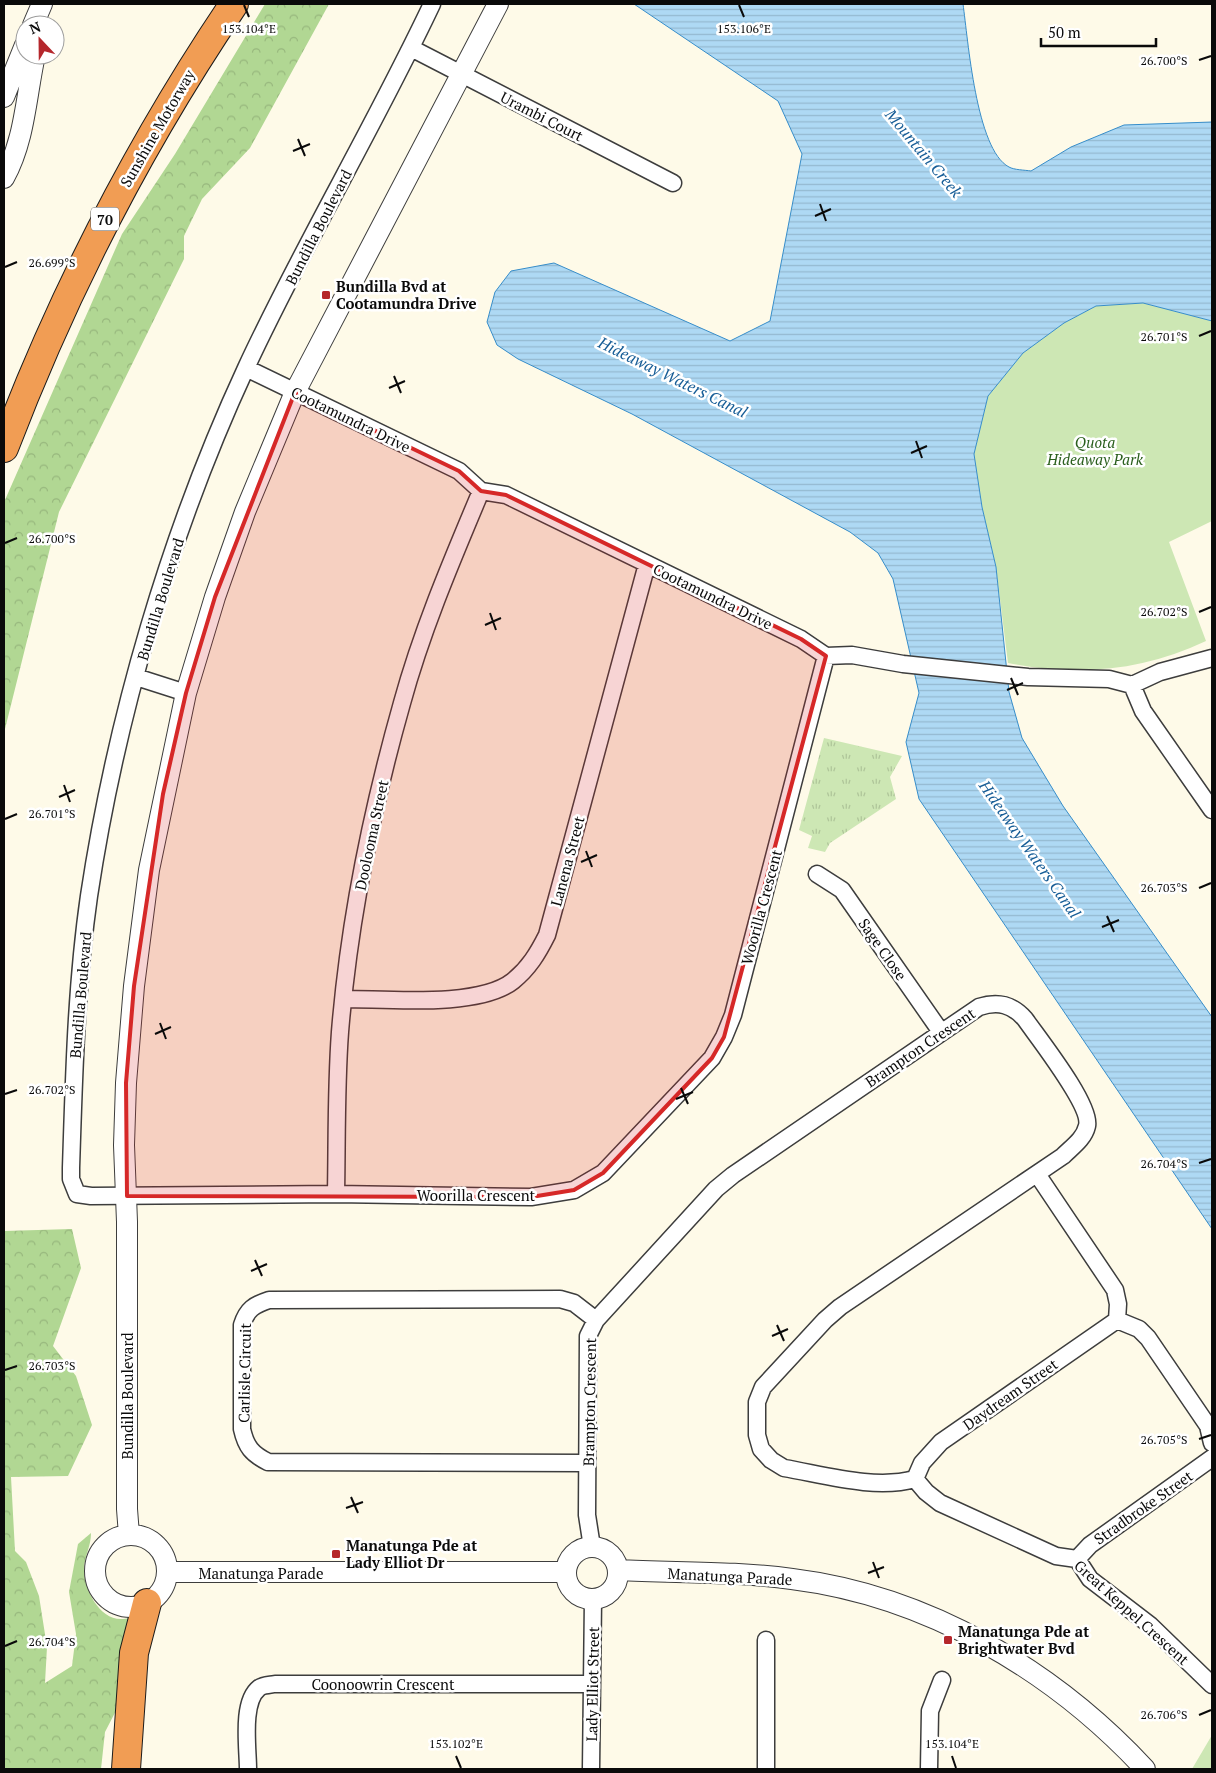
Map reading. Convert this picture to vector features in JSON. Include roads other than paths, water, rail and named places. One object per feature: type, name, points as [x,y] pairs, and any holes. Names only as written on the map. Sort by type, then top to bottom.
[{"type":"highway","name":"Sunshine Motorway","points":[[4,448],[57,318],[94,242],[162,116],[234,4]]},
{"type":"highway","points":[[126,1769],[134,1653],[147,1603]]},
{"type":"street","name":"Bundilla Boulevard","points":[[127,1196],[84,1196],[78,1194],[71,1179],[71,1168],[76,1024],[89,896],[110,779],[136,677],[169,564],[212,448],[246,368],[432,4]]},
{"type":"street","name":"Bundilla Boulevard","points":[[130,1534],[127,1508],[127,1196],[124,1144],[126,1083],[134,986],[149,870],[186,693],[215,597],[245,512],[295,392],[498,4]]},
{"type":"street","name":"Urambi Court","points":[[411,48],[460,75],[674,183]]},
{"type":"street","points":[[4,97],[17,65]]},
{"type":"street","points":[[4,178],[14,156],[20,135],[33,65]]},
{"type":"street","name":"Cootamundra Drive","points":[[246,368],[459,471],[481,491],[506,494],[801,639],[826,656]]},
{"type":"street","name":"Doolooma Street","points":[[336,1194],[340,1032],[357,903],[377,801],[402,701],[441,589],[481,491]]},
{"type":"street","name":"Lanena Street","points":[[345,999],[458,999],[484,994],[512,982],[534,960],[547,935],[647,564]]},
{"type":"street","points":[[826,656],[852,655],[903,664],[1028,678],[1109,679],[1132,685],[1160,672],[1212,658]]},
{"type":"street","name":"Woorilla Crescent","points":[[127,1196],[336,1194],[532,1197],[574,1190],[603,1173],[712,1058],[734,1015],[826,656]]},
{"type":"street","points":[[136,677],[186,693]]},
{"type":"street","points":[[1132,685],[1143,711],[1212,810]]},
{"type":"street","name":"Sage Close","points":[[817,874],[842,890],[941,1032]]},
{"type":"street","name":"Brampton Crescent","points":[[592,1547],[587,1515],[588,1336],[596,1320],[727,1180],[979,1007],[992,1003],[1003,1004],[1017,1010],[1083,1104],[1087,1126],[1079,1141],[1036,1174],[840,1307],[825,1320],[763,1387],[757,1402],[757,1435],[761,1449],[771,1460],[784,1468],[881,1484],[899,1484],[915,1479]]},
{"type":"street","points":[[1036,1174],[1114,1290],[1118,1304],[1118,1320],[1139,1329],[1148,1338],[1208,1426],[1212,1443]]},
{"type":"street","name":"Carlisle Circuit","points":[[587,1463],[268,1462],[254,1456],[245,1443],[242,1429],[242,1325],[246,1313],[256,1304],[269,1300],[560,1299],[574,1303],[596,1320]]},
{"type":"street","name":"Daydream Street","points":[[915,1479],[922,1463],[941,1442],[1118,1320]]},
{"type":"street","name":"Stradbroke Street","points":[[1077,1559],[1090,1545],[1212,1458]]},
{"type":"street","name":"Great Keppel Crescent","points":[[915,1479],[926,1492],[940,1502],[1056,1556],[1077,1559],[1090,1579],[1150,1625],[1212,1685]]},
{"type":"street","points":[[130,1534],[142,1536],[161,1551],[166,1562],[167,1572],[164,1585],[157,1595],[147,1603],[135,1607],[123,1606],[112,1602],[102,1594],[96,1582],[94,1570],[98,1555],[105,1545],[117,1537],[130,1534]]},
{"type":"street","points":[[592,1547],[604,1549],[611,1555],[618,1570],[615,1586],[609,1593],[593,1600],[576,1595],[566,1581],[565,1572],[572,1556],[578,1550],[592,1547]]},
{"type":"street","name":"Manatunga Parade","points":[[618,1570],[741,1574],[794,1579],[862,1593],[924,1612],[981,1641],[1021,1665],[1087,1711],[1146,1769]]},
{"type":"street","name":"Manatunga Parade","points":[[167,1572],[565,1572]]},
{"type":"street","name":"Lady Elliot Street","points":[[592,1769],[593,1600]]},
{"type":"street","points":[[766,1640],[766,1769]]},
{"type":"street","points":[[929,1769],[930,1711],[942,1680]]},
{"type":"street","name":"Coonoowrin Crescent","points":[[248,1769],[248,1708],[253,1695],[261,1687],[275,1684],[592,1684]]},
{"type":"water","points":[[634,4],[963,4],[971,66],[981,117],[998,157],[1014,169],[1031,171],[1071,147],[1124,125],[1212,122],[1212,321],[1143,303],[1096,306],[1064,323],[1023,353],[988,396],[974,454],[982,507],[996,567],[1009,692],[1022,738],[1063,806],[1212,1017],[1212,1229],[919,799],[906,742],[919,693],[893,579],[878,553],[850,532],[632,414],[518,359],[497,345],[487,322],[495,292],[511,271],[554,263],[730,341],[770,321],[802,154],[778,101]]},
{"type":"place","name":"Bundilla Bvd at Cootamundra Drive","points":[[326,295]]},
{"type":"place","name":"Manatunga Pde at Lady Elliot Dr","points":[[336,1554]]},
{"type":"place","name":"Manatunga Pde at Brightwater Bvd","points":[[948,1640]]},
{"type":"water label","name":"Mountain Creek","points":[[924,153]]},
{"type":"water label","name":"Hideaway Waters Canal","points":[[673,377]]},
{"type":"water label","name":"Hideaway Waters Canal","points":[[1030,849]]},
{"type":"park label","name":"Quota Hideaway Park","points":[[1095,450]]}]
